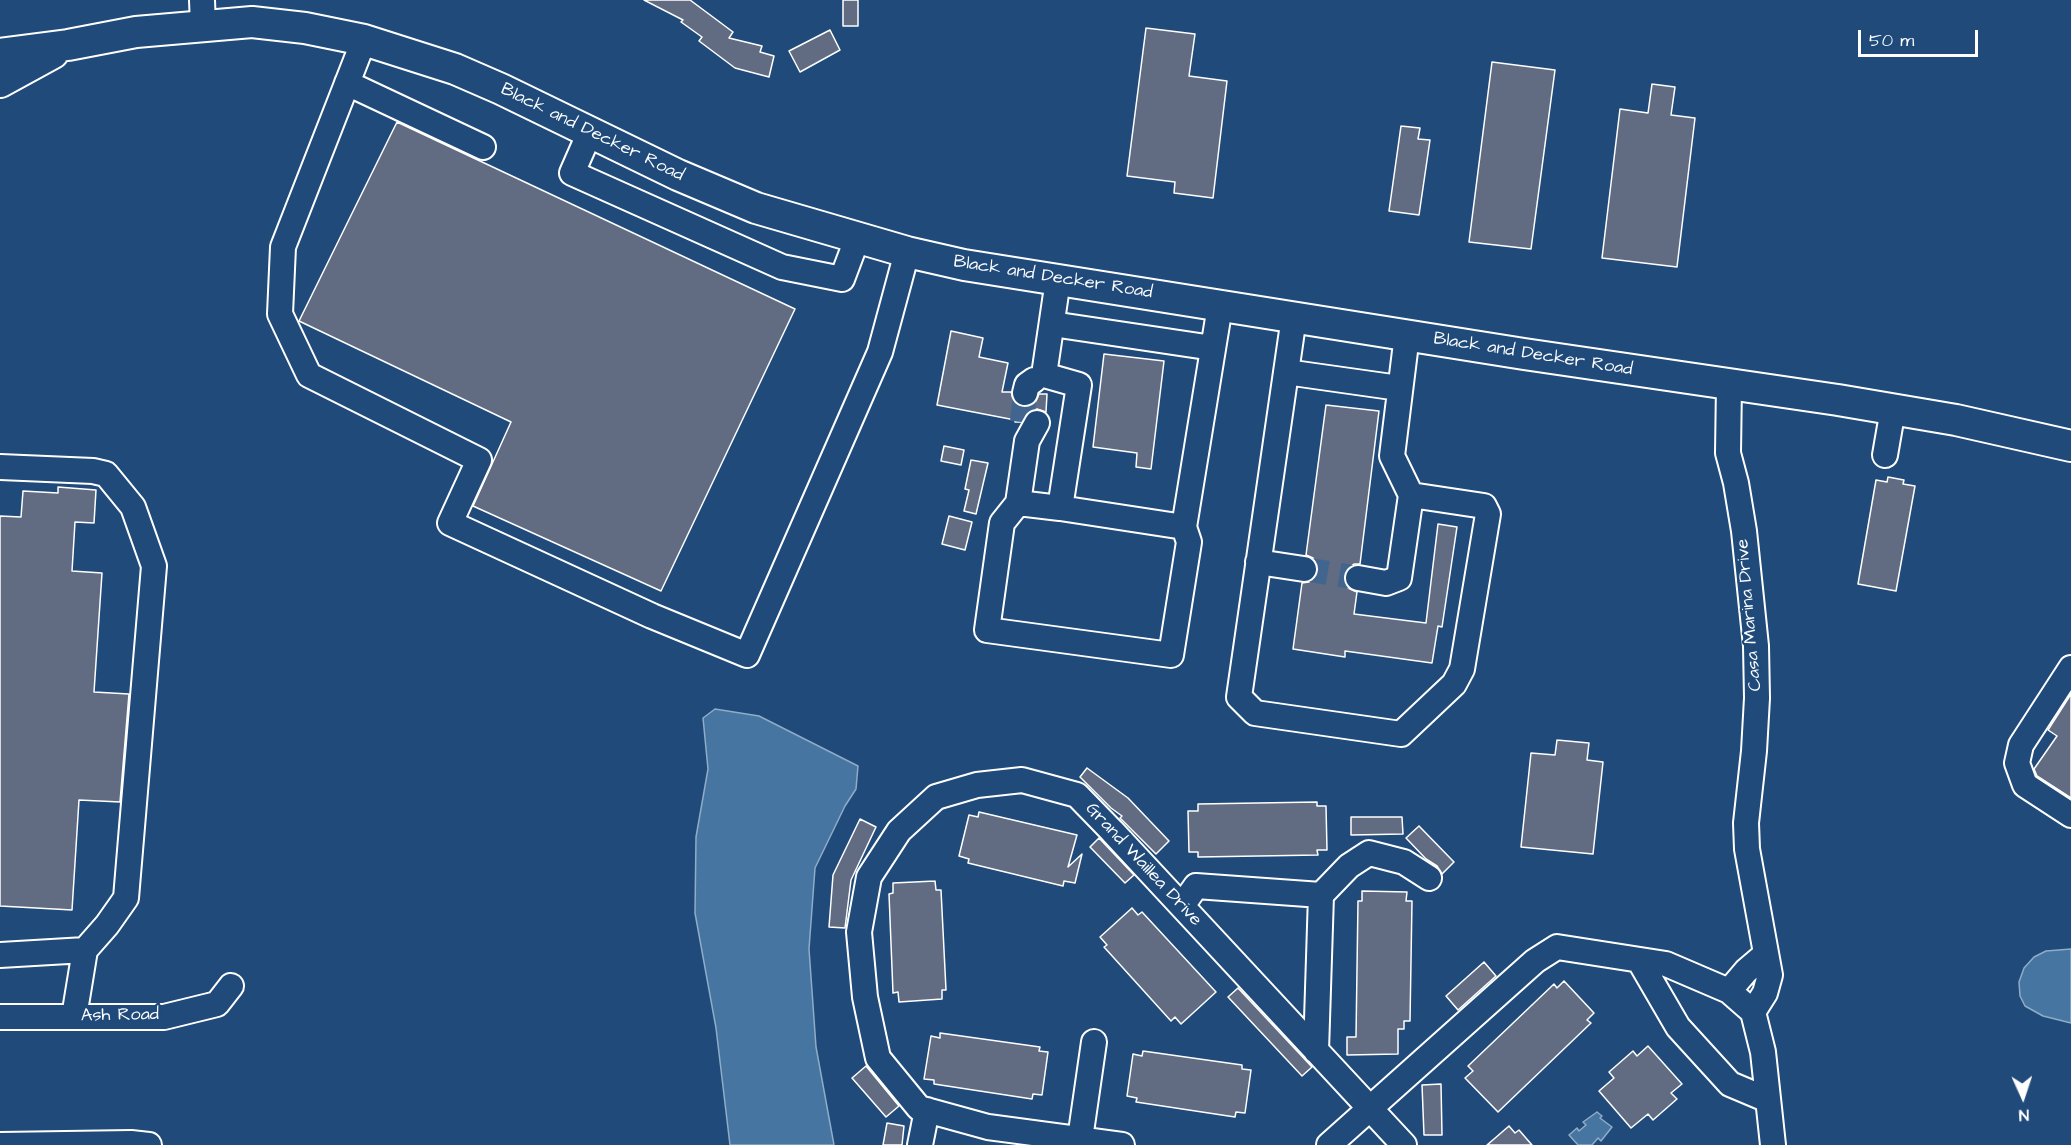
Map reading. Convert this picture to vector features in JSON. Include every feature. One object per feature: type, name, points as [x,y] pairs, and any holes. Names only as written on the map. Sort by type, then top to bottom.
[{"type":"main road","name":"Black and Decker Road","points":[[0,54],[68,45],[136,32],[203,13],[305,28],[364,40],[455,69],[678,175],[756,208],[907,252],[964,265],[1220,306],[1893,409],[1956,420],[2071,446]]},
{"type":"main road","name":"Black and Decker Road","points":[[0,82],[68,45]]},
{"type":"street","points":[[364,40],[283,247],[280,314],[309,375],[479,460],[450,523],[652,616],[747,656],[880,352],[907,252]]},
{"type":"street","points":[[347,83],[483,147]]},
{"type":"street","points":[[590,132],[572,173],[782,267],[842,279],[857,238]]},
{"type":"street","points":[[1058,280],[1052,324],[1035,386],[1079,385],[1060,508]]},
{"type":"street","points":[[1028,429],[1018,503],[1002,523],[987,630],[1171,655],[1189,542],[1184,527],[1220,306]]},
{"type":"street","points":[[1294,317],[1239,697],[1255,713],[1401,734],[1454,684],[1462,669],[1488,514],[1484,506],[1411,495]]},
{"type":"street","points":[[1052,324],[1213,348]]},
{"type":"street","points":[[1358,578],[1386,583],[1399,578],[1411,495],[1392,456],[1407,335]]},
{"type":"street","points":[[1286,372],[1400,388]]},
{"type":"street","name":"Casa Marina Drive","points":[[1729,384],[1728,453],[1736,483],[1744,531],[1756,646],[1757,698],[1746,823],[1747,849],[1755,904],[1770,975],[1759,1002]]},
{"type":"street","points":[[1885,454],[1893,409]]},
{"type":"street","points":[[0,467],[93,471],[106,474],[133,507],[154,566],[126,898],[85,950],[74,1017]]},
{"type":"street","points":[[1018,503],[1184,527]]},
{"type":"street","points":[[1258,562],[1304,569]]},
{"type":"street","points":[[2071,668],[2021,745],[2017,763],[2025,785],[2071,815]]},
{"type":"street","name":"Grand Waillea Drive","points":[[1122,1145],[988,1127],[919,1108],[878,1058],[865,997],[859,932],[869,877],[899,831],[936,797],[977,784],[1022,780],[1077,795],[1404,1145]]},
{"type":"street","points":[[1316,1051],[1321,895],[1349,866],[1369,853],[1404,862],[1429,878]]},
{"type":"street","points":[[1182,906],[1196,886],[1321,895]]},
{"type":"street","points":[[1329,1145],[1535,961],[1557,947],[1666,964],[1759,1002]]},
{"type":"street","points":[[0,955],[85,950]]},
{"type":"street","points":[[1729,991],[1746,971],[1766,954]]},
{"type":"street","points":[[1639,960],[1677,1027],[1730,1084],[1768,1100]]},
{"type":"street","points":[[1746,971],[1759,1002],[1773,1145]]},
{"type":"street","name":"Ash Road","points":[[0,1017],[164,1017],[217,1004],[231,986]]},
{"type":"street","points":[[1080,1139],[1094,1042]]},
{"type":"street","points":[[920,1145],[927,1110]]},
{"type":"street","points":[[0,1145],[131,1143],[149,1145]]},
{"type":"water","points":[[715,709],[759,716],[858,766],[856,789],[845,806],[815,868],[809,949],[816,1047],[834,1145],[730,1145],[716,1028],[695,913],[696,837],[708,769],[703,718]]},
{"type":"water","points":[[2071,949],[2071,1023],[2043,1016],[2025,1006],[2020,996],[2019,982],[2024,968],[2034,957],[2046,951]]},
{"type":"water","points":[[1597,1112],[1602,1116],[1600,1118],[1612,1127],[1601,1141],[1598,1138],[1592,1145],[1578,1145],[1569,1135],[1577,1128],[1579,1131],[1586,1125],[1583,1122]]},
{"type":"building","points":[[644,0],[690,0],[733,32],[729,38],[762,46],[760,52],[774,56],[769,77],[735,68],[699,41],[702,37],[681,22],[683,20]]},
{"type":"building","points":[[843,0],[858,0],[858,26],[843,26]]},
{"type":"building","points":[[1146,28],[1195,34],[1189,76],[1227,81],[1213,198],[1174,193],[1175,182],[1127,176]]},
{"type":"building","points":[[830,30],[840,50],[800,72],[789,51]]},
{"type":"building","points":[[1492,62],[1555,70],[1531,249],[1469,242]]},
{"type":"building","points":[[1652,84],[1675,87],[1671,115],[1695,118],[1677,267],[1602,258],[1620,109],[1648,113]]},
{"type":"building","points":[[397,122],[795,309],[661,591],[473,506],[511,422],[299,321]]},
{"type":"building","points":[[1401,126],[1420,128],[1418,139],[1430,140],[1419,215],[1389,211]]},
{"type":"building","points":[[951,331],[983,338],[979,357],[1008,363],[1002,392],[1011,392],[1015,403],[1022,407],[1035,403],[1039,394],[1047,394],[1046,412],[1037,409],[1030,411],[1021,422],[1015,422],[1015,420],[937,405]]},
{"type":"building","points":[[1104,354],[1164,361],[1151,469],[1136,467],[1137,453],[1093,447]]},
{"type":"building","points":[[1326,405],[1379,411],[1360,564],[1354,564],[1348,568],[1344,576],[1348,588],[1357,592],[1354,614],[1426,623],[1438,524],[1457,527],[1442,627],[1438,626],[1432,663],[1345,651],[1345,657],[1293,649],[1302,583],[1315,578],[1318,571],[1313,558],[1306,555]]},
{"type":"building","points":[[944,446],[964,450],[961,465],[941,461]]},
{"type":"building","points":[[971,460],[988,463],[976,514],[964,511],[969,490],[965,489]]},
{"type":"building","points":[[1888,477],[1904,480],[1903,484],[1915,486],[1896,591],[1858,584],[1876,480],[1887,482]]},
{"type":"building","points":[[58,487],[96,490],[94,523],[75,522],[72,571],[102,573],[94,692],[129,694],[120,802],[79,800],[72,910],[0,906],[0,516],[21,517],[23,491],[58,493]]},
{"type":"building","points":[[949,516],[972,522],[965,550],[942,544]]},
{"type":"building","points":[[2071,694],[2071,798],[2037,776],[2034,769],[2057,736],[2048,730]]},
{"type":"building","points":[[1557,740],[1589,743],[1587,760],[1603,762],[1593,854],[1521,847],[1531,753],[1555,755]]},
{"type":"building","points":[[1087,768],[1128,798],[1169,841],[1156,854],[1120,818],[1122,816],[1080,777]]},
{"type":"building","points":[[1317,802],[1317,806],[1326,806],[1327,850],[1317,850],[1318,855],[1198,857],[1198,852],[1189,852],[1188,811],[1198,811],[1198,804]]},
{"type":"building","points":[[979,812],[1077,835],[1068,867],[1082,854],[1075,883],[1064,881],[1063,886],[968,863],[969,859],[959,856],[969,815],[978,817]]},
{"type":"building","points":[[1351,817],[1402,817],[1403,834],[1351,835]]},
{"type":"building","points":[[860,819],[876,827],[851,880],[845,928],[829,927],[833,875]]},
{"type":"building","points":[[1419,826],[1454,862],[1442,874],[1437,866],[1426,859],[1406,838]]},
{"type":"building","points":[[1099,838],[1134,875],[1125,883],[1090,847]]},
{"type":"building","points":[[935,881],[936,890],[941,890],[946,990],[942,990],[942,999],[899,1002],[898,992],[893,993],[889,894],[893,893],[893,883]]},
{"type":"building","points":[[1362,891],[1407,892],[1406,901],[1412,901],[1410,1021],[1404,1021],[1404,1029],[1398,1029],[1398,1054],[1347,1055],[1347,1037],[1356,1037],[1358,901],[1362,901]]},
{"type":"building","points":[[1132,908],[1138,915],[1142,912],[1216,992],[1181,1024],[1175,1017],[1171,1021],[1104,947],[1107,945],[1100,937]]},
{"type":"building","points":[[1484,962],[1496,976],[1458,1010],[1446,996]]},
{"type":"building","points":[[1564,981],[1594,1013],[1587,1020],[1591,1023],[1498,1112],[1465,1078],[1473,1071],[1468,1066],[1554,984],[1557,988]]},
{"type":"building","points":[[1238,988],[1312,1067],[1302,1076],[1228,997]]},
{"type":"building","points":[[940,1033],[1040,1047],[1039,1051],[1048,1052],[1042,1095],[1033,1094],[1032,1099],[934,1084],[934,1080],[924,1079],[931,1036],[940,1038]]},
{"type":"building","points":[[1648,1046],[1682,1084],[1671,1093],[1677,1099],[1653,1120],[1648,1114],[1631,1128],[1599,1091],[1614,1078],[1609,1072],[1633,1051],[1637,1056]]},
{"type":"building","points":[[1143,1051],[1242,1065],[1242,1069],[1251,1070],[1245,1113],[1236,1112],[1235,1117],[1136,1102],[1137,1098],[1127,1096],[1133,1054],[1142,1056]]},
{"type":"building","points":[[866,1066],[899,1106],[886,1117],[852,1078]]},
{"type":"building","points":[[1441,1084],[1442,1135],[1424,1135],[1422,1085]]},
{"type":"building","points":[[887,1123],[904,1126],[902,1145],[883,1145]]},
{"type":"building","points":[[1509,1126],[1515,1133],[1519,1130],[1532,1145],[1487,1145]]},
{"type":"tunnel","points":[[1022,422],[1025,393]]},
{"type":"tunnel","points":[[1304,569],[1358,578]]}]
